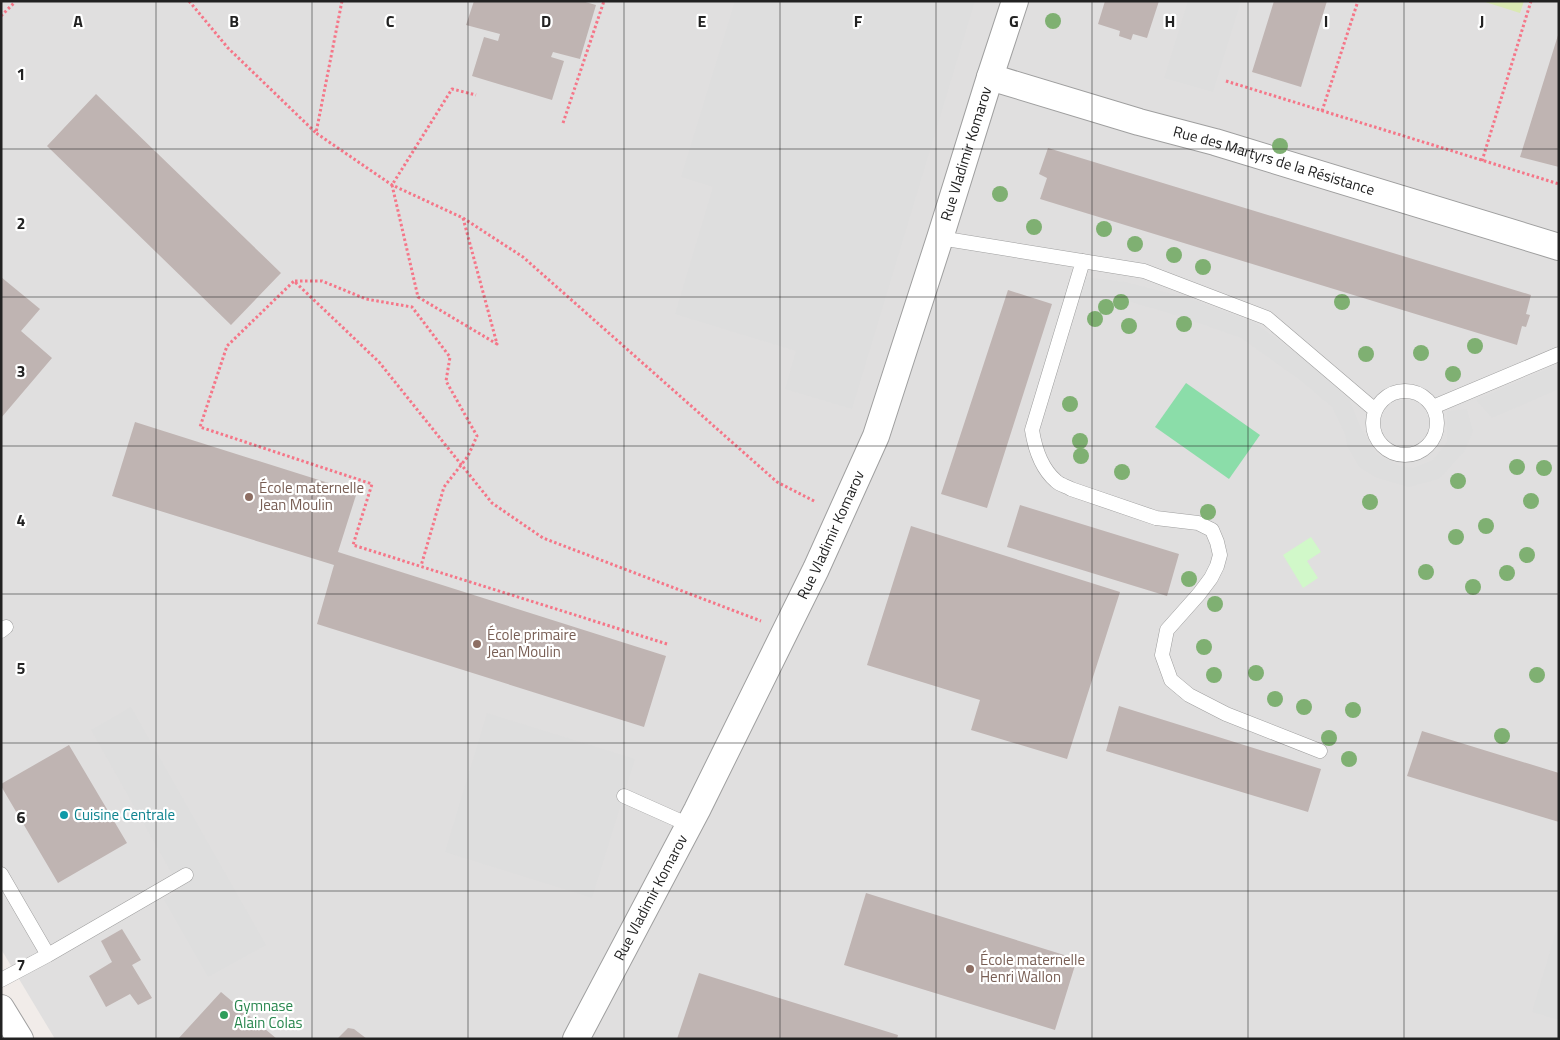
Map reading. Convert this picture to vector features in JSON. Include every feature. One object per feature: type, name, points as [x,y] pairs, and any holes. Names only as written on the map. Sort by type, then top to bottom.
[{"type":"street","name":"Rue Vladimir Komarov","points":[[576,1039],[689,825],[816,569],[876,436],[1015,1]]},
{"type":"street","name":"Rue des Martyrs de la Résistance","points":[[990,77],[1139,122],[1215,142],[1559,247]]},
{"type":"street","points":[[1,1008],[20,1039]]},
{"type":"lane","points":[[940,238],[1144,271],[1267,318],[1376,410]]},
{"type":"lane","points":[[1083,261],[1032,430],[1034,444],[1040,458],[1047,471],[1058,483],[1156,518],[1198,523],[1212,530],[1220,555],[1217,566],[1199,594],[1167,630],[1162,655],[1171,680],[1189,695],[1226,714],[1320,751]]},
{"type":"lane","points":[[1433,407],[1559,354]]},
{"type":"lane","points":[[1398,391],[1418,394],[1427,399],[1437,416],[1435,436],[1422,452],[1412,455],[1402,456],[1388,450],[1377,440],[1373,425],[1376,410],[1389,395],[1398,391]]},
{"type":"lane","points":[[624,796],[689,825]]},
{"type":"lane","points":[[1,874],[48,955]]},
{"type":"lane","points":[[1,980],[186,875]]},
{"type":"path","points":[[189,1],[228,48],[316,133],[392,185],[463,218],[523,257],[777,482],[817,502]]},
{"type":"path","points":[[316,133],[342,1]]},
{"type":"path","points":[[563,123],[604,1]]},
{"type":"path","points":[[1322,111],[1358,1]]},
{"type":"path","points":[[1482,161],[1531,1]]},
{"type":"path","points":[[1,16],[15,2]]},
{"type":"path","points":[[1226,81],[1559,184]]},
{"type":"path","points":[[463,218],[498,344],[418,297],[392,185],[452,89],[476,95]]},
{"type":"path","points":[[294,281],[379,362],[492,503],[543,538],[785,630]]},
{"type":"path","points":[[421,566],[444,487],[468,456],[477,436],[446,381],[450,357],[412,307],[366,299],[322,281],[294,281],[227,346],[200,427],[372,484],[353,545],[667,644]]},
{"type":"shaded area","points":[[1,1],[1559,1],[1559,1039],[55,1039],[1,949]]},
{"type":"shaded area","points":[[735,1],[975,1],[852,409],[785,389],[796,351],[675,314],[713,187],[681,177]]},
{"type":"shaded area","points":[[1188,1],[1241,1],[1213,92],[1164,78]]},
{"type":"shaded area","points":[[1084,277],[1125,282],[1188,298],[1255,323],[1312,365],[1350,401],[1360,426],[1377,455],[1399,466],[1413,468],[1433,460],[1447,442],[1447,411],[1467,409],[1473,431],[1464,452],[1439,479],[1409,487],[1375,477],[1359,467],[1347,446],[1345,434],[1332,407],[1300,380],[1241,338],[1179,316],[1121,299],[1079,297]]},
{"type":"shaded area","points":[[1552,367],[1559,374],[1559,389],[1492,418],[1476,400]]},
{"type":"shaded area","points":[[131,707],[266,945],[208,977],[164,900],[181,890],[91,730]]},
{"type":"shaded area","points":[[487,713],[635,759],[592,898],[445,852]]},
{"type":"shaded area","points":[[1559,921],[1559,1020],[1532,1012]]},
{"type":"green space","points":[[1482,1],[1524,1],[1520,13]]},
{"type":"green space","points":[[1186,383],[1260,435],[1229,479],[1155,427]]},
{"type":"green space","points":[[1311,537],[1321,552],[1307,561],[1318,578],[1303,588],[1283,555]]},
{"type":"building","points":[[474,1],[582,1],[596,5],[580,59],[553,52],[551,57],[564,61],[552,100],[472,76],[484,37],[498,41],[500,34],[466,25]]},
{"type":"building","points":[[1105,1],[1159,1],[1147,38],[1133,34],[1131,40],[1119,36],[1120,31],[1098,24]]},
{"type":"building","points":[[1274,1],[1327,1],[1301,87],[1252,72]]},
{"type":"building","points":[[1559,32],[1559,167],[1520,157]]},
{"type":"building","points":[[96,94],[281,273],[231,325],[47,146]]},
{"type":"building","points":[[1048,148],[1531,295],[1526,314],[1530,315],[1526,327],[1522,326],[1517,345],[1040,199],[1047,178],[1039,174]]},
{"type":"building","points":[[1,277],[40,309],[21,331],[52,358],[1,418]]},
{"type":"building","points":[[1008,290],[1052,304],[987,508],[941,494]]},
{"type":"building","points":[[135,422],[357,492],[338,552],[666,656],[644,727],[317,624],[334,565],[112,496]]},
{"type":"building","points":[[1020,505],[1179,554],[1167,596],[1007,547]]},
{"type":"building","points":[[911,526],[1120,592],[1067,759],[971,730],[980,700],[867,665]]},
{"type":"building","points":[[1119,706],[1321,769],[1308,812],[1106,751]]},
{"type":"building","points":[[1422,731],[1559,773],[1559,822],[1407,776]]},
{"type":"building","name":"Cuisine Centrale","points":[[69,745],[127,843],[58,883],[1,784]]},
{"type":"building","points":[[866,893],[1077,959],[1055,1030],[844,965]]},
{"type":"building","points":[[122,929],[141,960],[132,965],[152,998],[138,1005],[130,994],[106,1007],[89,976],[112,962],[101,941]]},
{"type":"building","points":[[699,973],[898,1035],[897,1039],[677,1039]]},
{"type":"building","name":"Gymnase Alain Colas","points":[[221,992],[277,1039],[178,1039]]},
{"type":"building","name":"Gymnase Alain Colas","points":[[348,1028],[354,1029],[367,1039],[337,1039]]},
{"type":"place","name":"École maternelle Jean Moulin","points":[[249,497]]},
{"type":"place","name":"École primaire Jean Moulin","points":[[477,644]]},
{"type":"place","name":"Cuisine Centrale","points":[[64,815]]},
{"type":"place","name":"École maternelle Henri Wallon","points":[[970,969]]},
{"type":"place","name":"Gymnase Alain Colas","points":[[224,1015]]}]
